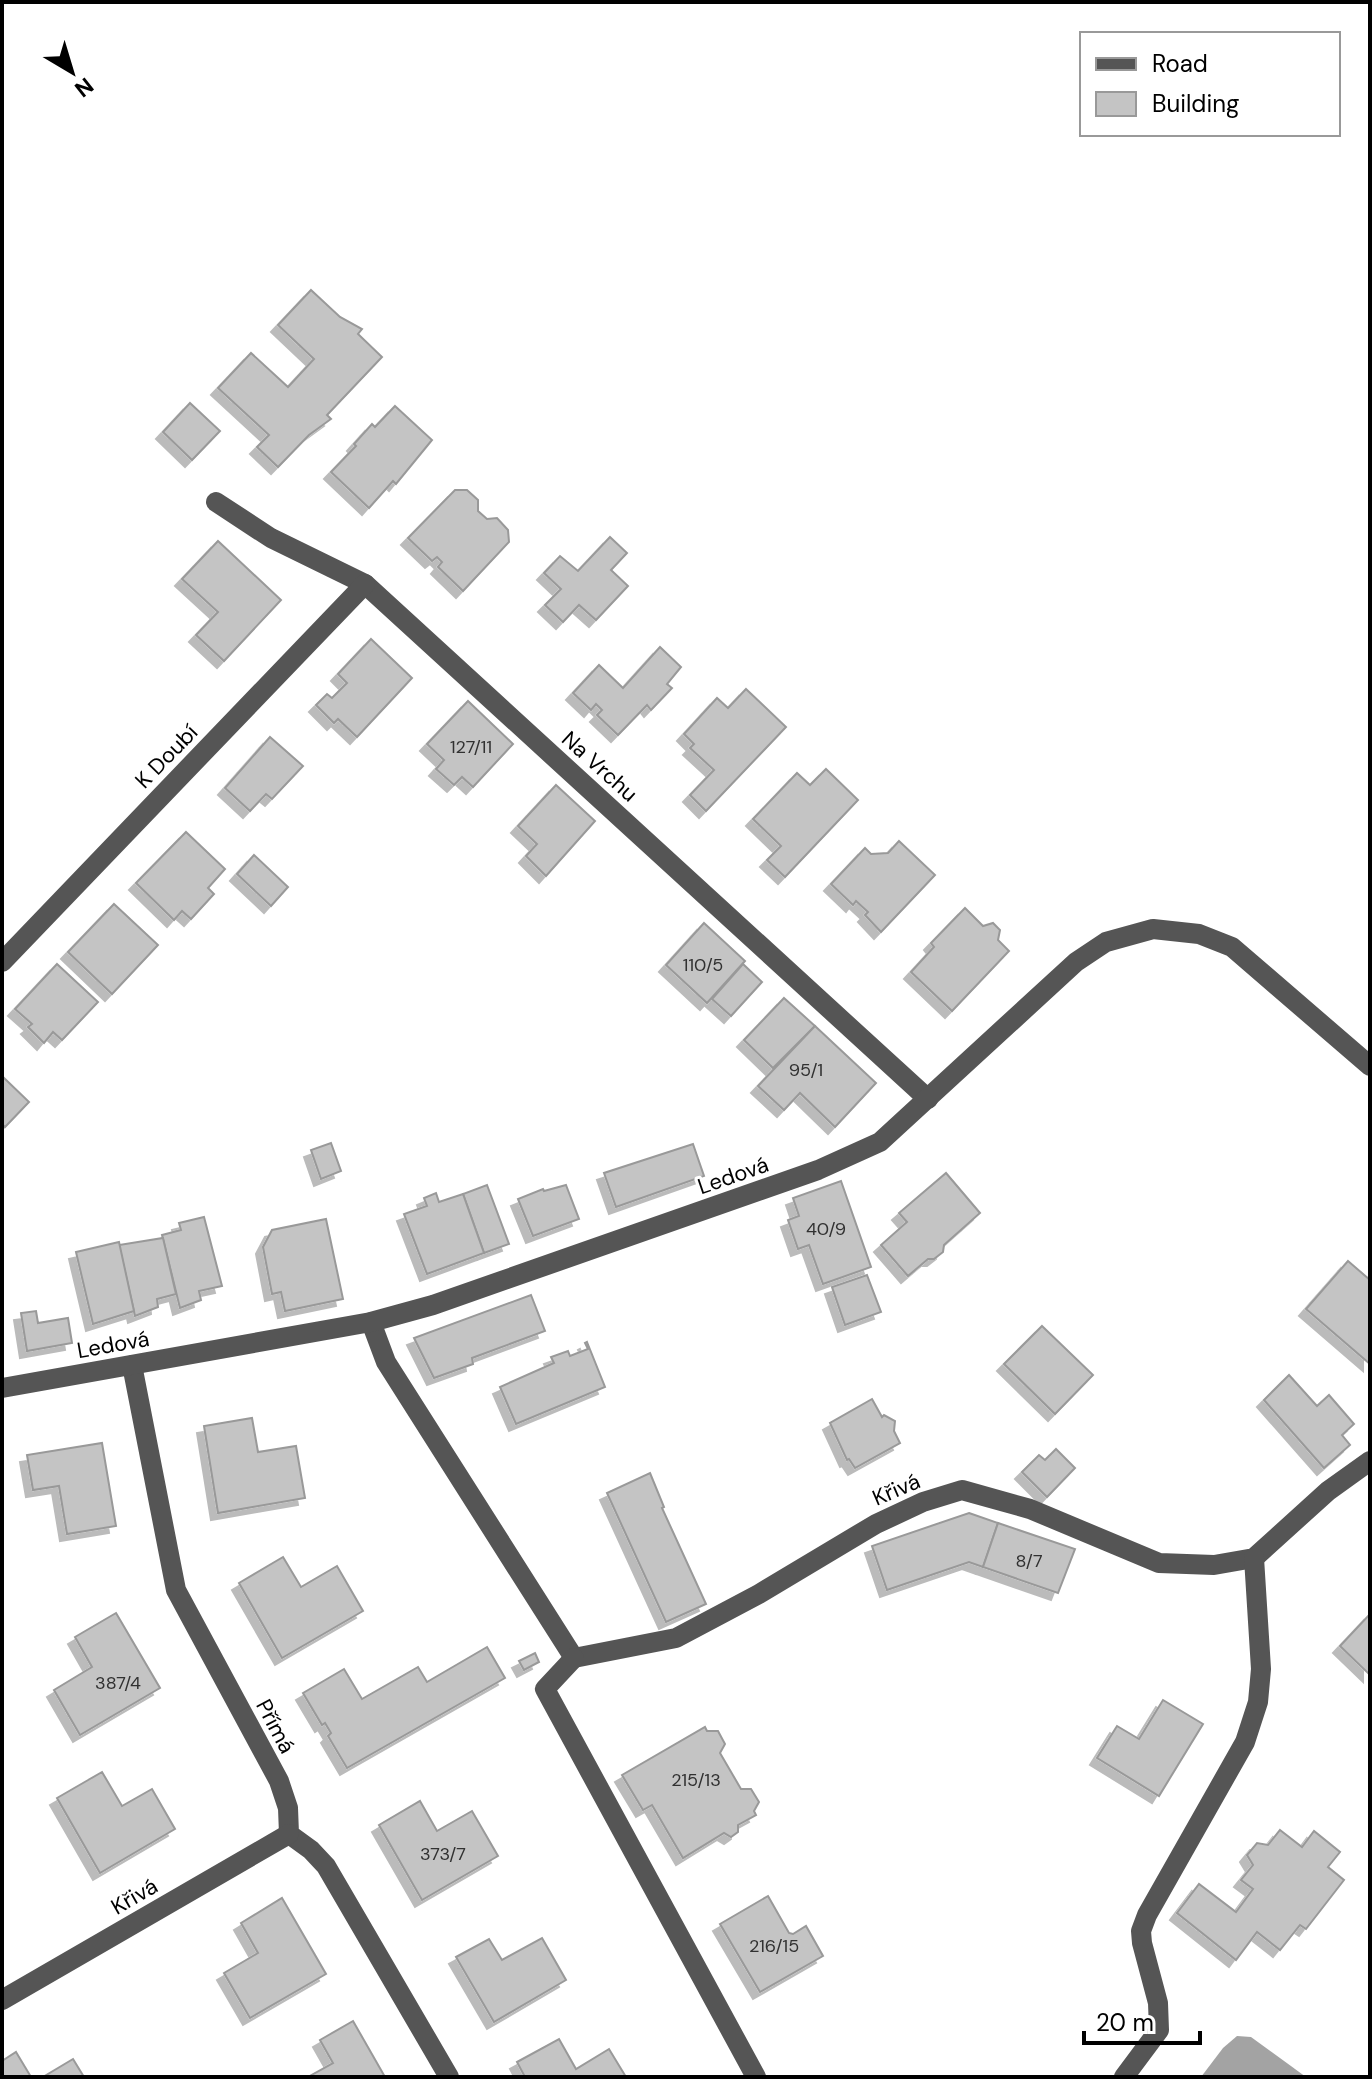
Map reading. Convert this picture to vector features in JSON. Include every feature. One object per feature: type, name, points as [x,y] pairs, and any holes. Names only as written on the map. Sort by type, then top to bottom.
[{"type":"street","name":"Na Vrchu","points":[[216,502],[271,538],[365,584],[928,1099]]},
{"type":"street","name":"K Doubí","points":[[2,962],[365,584]]},
{"type":"street","name":"Ledová","points":[[2,1388],[371,1322],[433,1305],[818,1170],[880,1142],[1076,962],[1106,942],[1153,929],[1199,934],[1232,947],[1370,1066]]},
{"type":"street","points":[[371,1322],[386,1362],[574,1658],[545,1689],[756,2077]]},
{"type":"street","name":"Přímá","points":[[132,1365],[176,1590],[279,1781],[288,1808],[289,1834]]},
{"type":"street","points":[[1124,2077],[1159,2030],[1158,2003],[1141,1931],[1147,1915],[1245,1742],[1258,1702],[1261,1669],[1254,1558],[1328,1491],[1370,1461]]},
{"type":"street","name":"Křivá","points":[[574,1658],[676,1638],[759,1594],[876,1524],[923,1502],[962,1490],[1030,1509],[1159,1563],[1214,1565],[1254,1558]]},
{"type":"street","points":[[289,1834],[326,1866],[449,2077]]},
{"type":"street","name":"Křivá","points":[[2,2000],[289,1834]]},
{"type":"shaded area","points":[[1237,2036],[1251,2037],[1306,2077],[1201,2077],[1223,2048]]},
{"type":"building","points":[[311,290],[340,317],[362,329],[358,334],[382,357],[327,415],[331,419],[309,435],[278,467],[257,447],[269,435],[218,388],[251,353],[288,387],[314,359],[278,325]]},
{"type":"building","points":[[190,403],[220,431],[192,460],[163,432]]},
{"type":"building","points":[[395,406],[432,440],[396,484],[393,481],[369,508],[331,472],[372,424],[375,427]]},
{"type":"building","points":[[455,490],[467,490],[478,500],[478,511],[487,519],[497,518],[508,530],[509,542],[463,591],[438,567],[442,562],[437,557],[432,561],[408,538]]},
{"type":"building","points":[[610,537],[627,553],[611,570],[628,586],[596,620],[579,605],[563,622],[545,605],[561,589],[544,573],[560,556],[578,571]]},
{"type":"building","points":[[218,541],[281,600],[224,661],[196,635],[218,612],[182,579]]},
{"type":"building","points":[[371,639],[412,678],[357,737],[338,719],[334,723],[316,705],[327,694],[332,698],[347,683],[338,674]]},
{"type":"building","points":[[660,647],[681,667],[667,684],[672,688],[651,710],[647,705],[618,735],[597,715],[602,710],[596,704],[591,710],[573,693],[599,665],[623,688]]},
{"type":"building","points":[[746,689],[786,727],[706,811],[690,795],[714,770],[690,748],[694,744],[684,734],[717,698],[728,708]]},
{"type":"building","points":[[468,701],[513,744],[473,787],[462,777],[454,785],[436,769],[444,760],[427,744]]},
{"type":"building","points":[[270,737],[303,766],[272,799],[266,794],[250,811],[225,788]]},
{"type":"building","points":[[826,769],[858,800],[785,877],[767,860],[781,846],[753,819],[797,773],[810,785]]},
{"type":"building","points":[[556,785],[595,821],[546,876],[526,856],[537,844],[518,826]]},
{"type":"building","points":[[186,832],[225,869],[208,888],[214,894],[191,919],[182,911],[174,920],[136,883]]},
{"type":"building","points":[[899,841],[935,875],[881,932],[865,915],[868,912],[856,901],[853,905],[831,884],[865,848],[871,854],[888,853]]},
{"type":"building","points":[[254,855],[288,887],[271,906],[237,874]]},
{"type":"building","points":[[114,904],[158,945],[112,994],[68,952]]},
{"type":"building","points":[[965,908],[983,926],[993,923],[1000,930],[998,940],[1009,951],[952,1011],[911,972],[934,947],[931,943]]},
{"type":"building","points":[[704,923],[745,961],[707,1003],[666,965]]},
{"type":"building","points":[[57,964],[98,1002],[62,1040],[53,1032],[44,1043],[28,1027],[32,1024],[15,1009]]},
{"type":"building","points":[[743,964],[762,982],[731,1016],[712,999]]},
{"type":"building","points":[[784,998],[815,1026],[773,1068],[744,1040]]},
{"type":"building","points":[[815,1026],[876,1083],[835,1127],[800,1093],[784,1110],[758,1086]]},
{"type":"building","points":[[2,1076],[29,1102],[5,1127],[2,1124]]},
{"type":"building","points":[[331,1143],[341,1171],[321,1179],[311,1150]]},
{"type":"building","points":[[693,1144],[704,1176],[616,1207],[604,1173]]},
{"type":"building","points":[[946,1173],[980,1213],[944,1245],[943,1252],[934,1259],[928,1259],[908,1276],[881,1245],[907,1222],[899,1213]]},
{"type":"building","points":[[841,1181],[871,1267],[823,1284],[809,1245],[798,1249],[788,1220],[799,1216],[793,1198]]},
{"type":"building","points":[[487,1185],[509,1244],[484,1253],[463,1194]]},
{"type":"building","points":[[566,1185],[579,1219],[533,1236],[518,1199],[543,1189]]},
{"type":"building","points":[[436,1193],[439,1202],[463,1194],[484,1253],[427,1274],[404,1214],[427,1206],[424,1198]]},
{"type":"building","points":[[204,1217],[222,1286],[199,1291],[201,1300],[180,1308],[162,1235],[181,1230],[179,1223]]},
{"type":"building","points":[[326,1219],[343,1299],[285,1311],[281,1292],[272,1294],[263,1247],[272,1230]]},
{"type":"building","points":[[163,1238],[176,1294],[157,1299],[158,1307],[135,1316],[119,1245]]},
{"type":"building","points":[[119,1242],[134,1311],[93,1324],[76,1252]]},
{"type":"building","points":[[1348,1261],[1370,1280],[1370,1364],[1306,1309]]},
{"type":"building","points":[[867,1275],[881,1312],[845,1325],[832,1287]]},
{"type":"building","points":[[531,1295],[545,1331],[472,1358],[473,1364],[434,1378],[414,1338]]},
{"type":"building","points":[[36,1311],[38,1323],[68,1318],[72,1343],[27,1351],[21,1313]]},
{"type":"building","points":[[1042,1326],[1093,1375],[1055,1414],[1004,1364]]},
{"type":"building","points":[[587,1342],[605,1387],[516,1424],[500,1387],[554,1363],[551,1357],[568,1351],[570,1356],[588,1349]]},
{"type":"building","points":[[1289,1375],[1317,1406],[1329,1395],[1354,1424],[1342,1435],[1350,1445],[1324,1468],[1264,1400]]},
{"type":"building","points":[[872,1399],[882,1417],[884,1415],[895,1421],[894,1431],[900,1443],[855,1468],[847,1460],[830,1423]]},
{"type":"building","points":[[252,1418],[258,1452],[296,1446],[305,1498],[218,1513],[204,1426]]},
{"type":"building","points":[[102,1443],[116,1526],[67,1534],[59,1486],[33,1490],[27,1455]]},
{"type":"building","points":[[1056,1449],[1075,1468],[1047,1497],[1022,1472],[1039,1455],[1045,1460]]},
{"type":"building","points":[[650,1473],[662,1508],[706,1604],[666,1622],[607,1493]]},
{"type":"building","points":[[969,1513],[998,1523],[983,1567],[969,1562],[887,1590],[872,1546]]},
{"type":"building","points":[[998,1523],[1075,1549],[1058,1593],[983,1567]]},
{"type":"building","points":[[283,1557],[301,1587],[337,1566],[363,1611],[282,1658],[239,1583]]},
{"type":"building","points":[[116,1613],[160,1688],[80,1735],[54,1690],[92,1667],[75,1637]]},
{"type":"building","points":[[1370,1614],[1370,1675],[1340,1646]]},
{"type":"building","points":[[487,1647],[505,1678],[347,1768],[328,1736],[331,1733],[325,1723],[322,1725],[303,1693],[344,1669],[362,1699],[418,1667],[427,1682]]},
{"type":"building","points":[[535,1653],[539,1662],[524,1670],[519,1661]]},
{"type":"building","points":[[1163,1700],[1203,1724],[1159,1796],[1097,1758],[1117,1726],[1139,1739]]},
{"type":"building","points":[[705,1727],[707,1731],[718,1731],[725,1744],[720,1753],[741,1789],[751,1789],[759,1802],[754,1811],[756,1815],[738,1825],[738,1832],[731,1837],[724,1833],[683,1858],[652,1805],[643,1810],[622,1775]]},
{"type":"building","points":[[102,1772],[122,1806],[152,1789],[175,1829],[100,1873],[57,1798]]},
{"type":"building","points":[[420,1801],[437,1831],[472,1811],[498,1856],[422,1900],[379,1825]]},
{"type":"building","points":[[1280,1830],[1302,1847],[1314,1831],[1340,1852],[1328,1867],[1344,1880],[1306,1929],[1300,1925],[1280,1950],[1257,1932],[1236,1960],[1177,1913],[1199,1884],[1236,1912],[1253,1889],[1241,1880],[1253,1865],[1247,1855],[1257,1843],[1268,1845]]},
{"type":"building","points":[[768,1896],[789,1933],[793,1934],[806,1926],[823,1956],[760,1992],[720,1924]]},
{"type":"building","points":[[282,1898],[326,1974],[250,2018],[224,1973],[258,1953],[241,1923]]},
{"type":"building","points":[[542,1938],[566,1980],[494,2022],[456,1957],[489,1939],[502,1960]]},
{"type":"building","points":[[353,2021],[385,2077],[308,2077],[333,2063],[320,2040]]},
{"type":"building","points":[[559,2039],[576,2069],[609,2049],[626,2077],[525,2077],[517,2062]]},
{"type":"building","points":[[16,2052],[31,2077],[2,2077],[2,2061]]},
{"type":"building","points":[[73,2059],[84,2077],[43,2077]]}]
